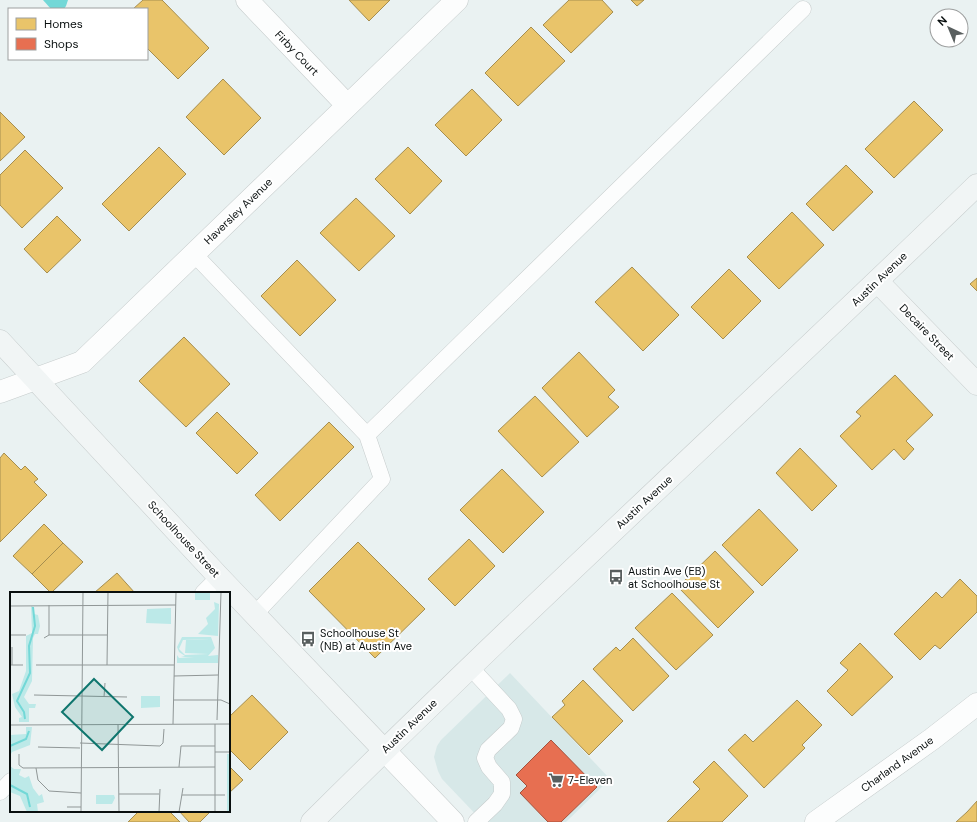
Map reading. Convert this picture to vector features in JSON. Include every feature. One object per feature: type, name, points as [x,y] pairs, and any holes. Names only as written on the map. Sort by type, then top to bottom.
[{"type":"main road","name":"Austin Avenue","points":[[312,822],[470,667],[878,281],[977,185]]},
{"type":"main road","name":"Decaire Street","points":[[878,281],[977,384]]},
{"type":"main road","name":"Schoolhouse Street","points":[[0,341],[219,577],[384,750]]},
{"type":"street","name":"Firby Court","points":[[247,0],[347,105]]},
{"type":"street","name":"Haversley Avenue","points":[[0,392],[82,362],[457,0]]},
{"type":"street","name":"Charland Avenue","points":[[816,822],[932,739],[977,704]]},
{"type":"street","name":"Schoolhouse Street","points":[[384,750],[453,822]]},
{"type":"lane","points":[[367,435],[803,9]]},
{"type":"lane","points":[[194,254],[367,435],[382,479],[254,614]]},
{"type":"lane","points":[[204,592],[219,577]]},
{"type":"lane","points":[[470,667],[509,709],[514,719],[511,728],[488,750],[485,758],[489,767],[502,782],[502,794],[495,804],[476,822]]},
{"type":"lane","points":[[0,792],[10,782]]},
{"type":"shaded area","points":[[510,673],[610,779],[566,822],[483,822],[442,779],[438,771],[434,757],[437,746],[441,740]]},
{"type":"water","points":[[43,0],[68,0],[65,8],[50,8]]},
{"type":"building: Homes","points":[[143,0],[162,0],[209,48],[178,79],[148,49],[148,8],[134,8]]},
{"type":"building: Homes","points":[[349,0],[390,0],[369,21]]},
{"type":"building: Homes","points":[[569,0],[602,0],[613,12],[571,53],[543,25]]},
{"type":"building: Homes","points":[[631,0],[644,0],[637,6]]},
{"type":"building: Homes","points":[[531,27],[565,61],[518,106],[485,73]]},
{"type":"building: Homes","points":[[223,79],[261,118],[224,155],[186,117]]},
{"type":"building: Homes","points":[[472,89],[502,120],[466,156],[435,125]]},
{"type":"building: Homes","points":[[914,101],[943,130],[894,178],[865,149]]},
{"type":"building: Homes","points":[[0,112],[25,137],[0,161]]},
{"type":"building: Homes","points":[[159,147],[186,174],[129,231],[102,204]]},
{"type":"building: Homes","points":[[408,147],[442,181],[410,214],[375,179]]},
{"type":"building: Homes","points":[[25,150],[63,188],[22,228],[0,205],[0,175]]},
{"type":"building: Homes","points":[[846,165],[873,192],[833,231],[806,204]]},
{"type":"building: Homes","points":[[356,198],[395,236],[359,271],[320,233]]},
{"type":"building: Homes","points":[[792,212],[824,245],[779,289],[747,257]]},
{"type":"building: Homes","points":[[57,216],[81,240],[47,273],[24,249]]},
{"type":"building: Homes","points":[[297,260],[336,300],[300,336],[261,296]]},
{"type":"building: Homes","points":[[632,267],[679,315],[643,351],[595,302]]},
{"type":"building: Homes","points":[[729,269],[761,301],[723,339],[691,307]]},
{"type":"building: Homes","points":[[977,278],[977,291],[970,284]]},
{"type":"building: Homes","points":[[184,337],[230,384],[186,427],[139,381]]},
{"type":"building: Homes","points":[[579,352],[615,390],[608,397],[619,407],[587,437],[542,388]]},
{"type":"building: Homes","points":[[895,375],[933,415],[906,441],[914,449],[904,460],[894,449],[872,470],[840,436],[861,416],[856,412]]},
{"type":"building: Homes","points":[[535,396],[579,442],[542,477],[498,431]]},
{"type":"building: Homes","points":[[217,412],[258,453],[237,474],[196,433]]},
{"type":"building: Homes","points":[[329,422],[354,447],[280,521],[255,495]]},
{"type":"building: Homes","points":[[800,448],[837,486],[812,511],[776,473]]},
{"type":"building: Homes","points":[[4,453],[21,470],[25,466],[38,479],[34,482],[47,495],[0,542],[0,458]]},
{"type":"building: Homes","points":[[502,469],[544,512],[503,553],[460,510]]},
{"type":"building: Homes","points":[[759,509],[798,550],[762,586],[722,545]]},
{"type":"building: Homes","points":[[44,524],[63,543],[32,574],[13,556]]},
{"type":"building: Homes","points":[[469,539],[495,566],[455,606],[428,579]]},
{"type":"building: Homes","points":[[358,542],[425,609],[375,658],[309,591]]},
{"type":"building: Homes","points":[[63,543],[83,562],[52,592],[50,592],[32,574]]},
{"type":"building: Homes","points":[[715,551],[754,592],[718,628],[678,587]]},
{"type":"building: Homes","points":[[117,573],[134,592],[95,592]]},
{"type":"building: Homes","points":[[960,579],[977,596],[977,612],[940,649],[935,645],[920,660],[894,634],[936,592],[942,598]]},
{"type":"building: Homes","points":[[672,593],[713,635],[676,670],[635,628]]},
{"type":"building: Homes","points":[[633,638],[669,676],[633,711],[593,669],[616,647],[620,651]]},
{"type":"building: Homes","points":[[860,643],[893,677],[852,716],[827,691],[848,670],[840,663]]},
{"type":"building: Homes","points":[[583,680],[623,721],[589,755],[552,717],[565,705],[562,701]]},
{"type":"building: Homes","points":[[252,695],[288,732],[250,770],[230,750],[230,716]]},
{"type":"building: Homes","points":[[797,700],[822,725],[802,745],[805,748],[764,788],[728,750],[745,734],[753,742]]},
{"type":"building: Homes","points":[[714,761],[748,796],[722,822],[667,822],[700,789],[693,782]]},
{"type":"building: Homes","points":[[230,767],[243,780],[230,792]]},
{"type":"building: Homes","points":[[977,801],[977,822],[956,822],[967,812]]},
{"type":"building: Homes","points":[[138,812],[170,812],[180,822],[128,822]]},
{"type":"building: Homes","points":[[180,812],[210,812],[200,822],[189,822]]},
{"type":"building: Shops","name":"7-Eleven","points":[[551,740],[597,787],[561,822],[548,822],[520,793],[527,786],[516,775]]},
{"type":"place","name":"Austin Ave (EB) at Schoolhouse St","points":[[616,577]]},
{"type":"place","name":"Schoolhouse St (NB) at Austin Ave","points":[[308,639]]},
{"type":"place","name":"7-Eleven","points":[[556,780]]}]
